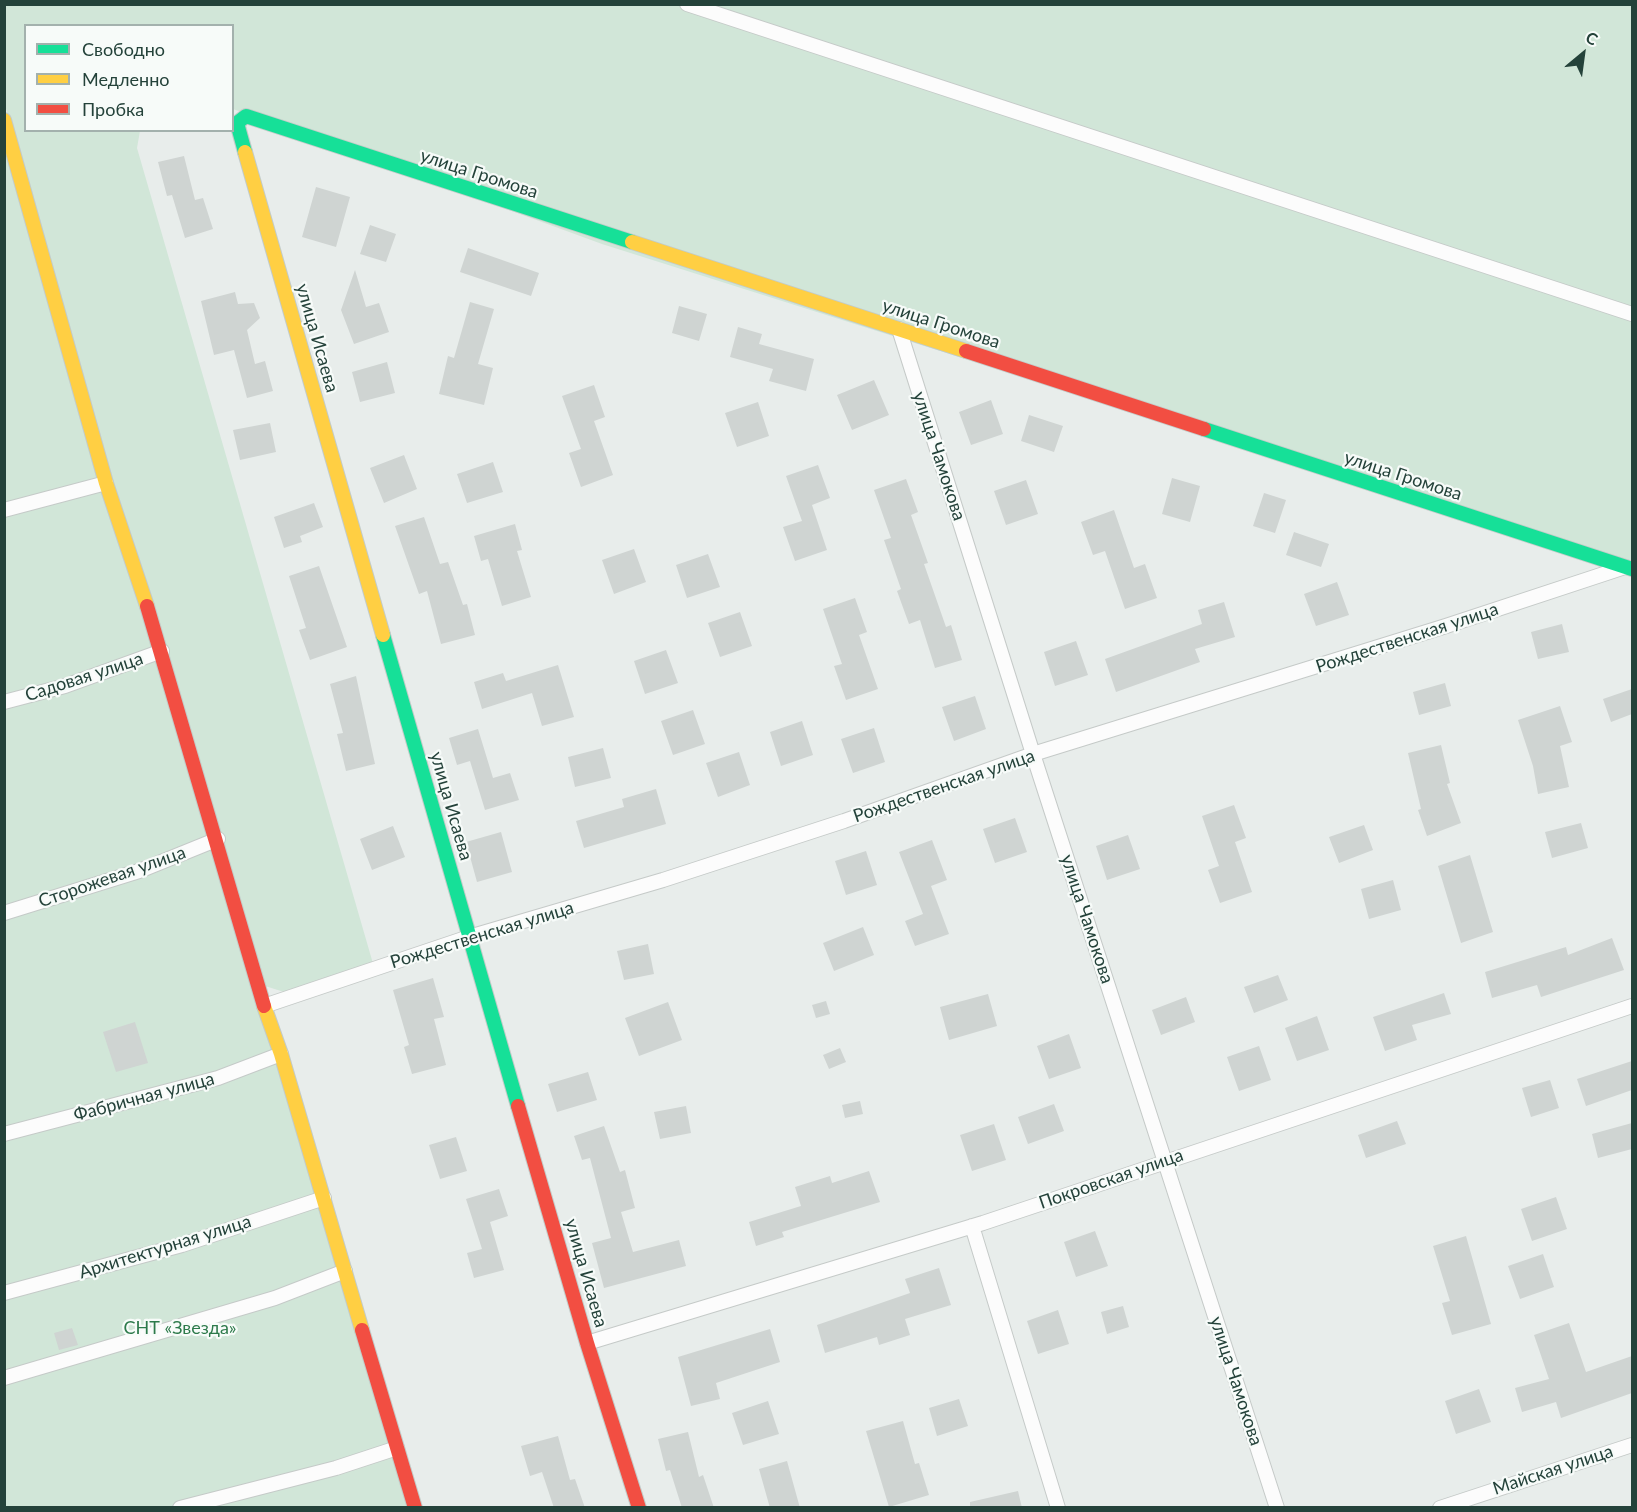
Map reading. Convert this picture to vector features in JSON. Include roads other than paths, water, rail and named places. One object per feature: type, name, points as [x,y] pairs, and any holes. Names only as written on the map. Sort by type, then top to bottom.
[{"type":"street","points":[[687,4],[1632,314]]},
{"type":"street","name":"улица Громова","points":[[246,116],[1629,568]]},
{"type":"street","name":"улица Исаева","points":[[246,116],[237,123],[469,937],[639,1508]]},
{"type":"street","points":[[4,120],[106,483],[162,651],[218,839],[264,1006],[281,1054],[415,1508]]},
{"type":"street","name":"улица Чамокова","points":[[899,329],[1033,754],[1277,1508]]},
{"type":"street","points":[[4,510],[106,483]]},
{"type":"street","name":"Рождественская улица","points":[[264,1006],[469,937],[663,880],[832,825],[1033,754],[1446,627],[1629,568]]},
{"type":"street","name":"Садовая улица","points":[[4,702],[65,686],[162,651]]},
{"type":"street","name":"Сторожевая улица","points":[[4,913],[139,871],[218,839]]},
{"type":"street","name":"Покровская улица","points":[[588,1343],[972,1227],[1165,1160],[1632,1006]]},
{"type":"street","name":"Фабричная улица","points":[[4,1134],[218,1078],[281,1054]]},
{"type":"street","name":"Архитектурная улица","points":[[4,1293],[182,1245],[324,1198]]},
{"type":"street","points":[[972,1227],[1058,1508]]},
{"type":"street","points":[[4,1378],[275,1298],[345,1271]]},
{"type":"street","name":"Майская улица","points":[[1440,1508],[1632,1445]]},
{"type":"street","points":[[180,1508],[336,1468],[398,1448]]},
{"type":"park label","name":"СНТ «Звезда»","points":[[180,1328]]}]
